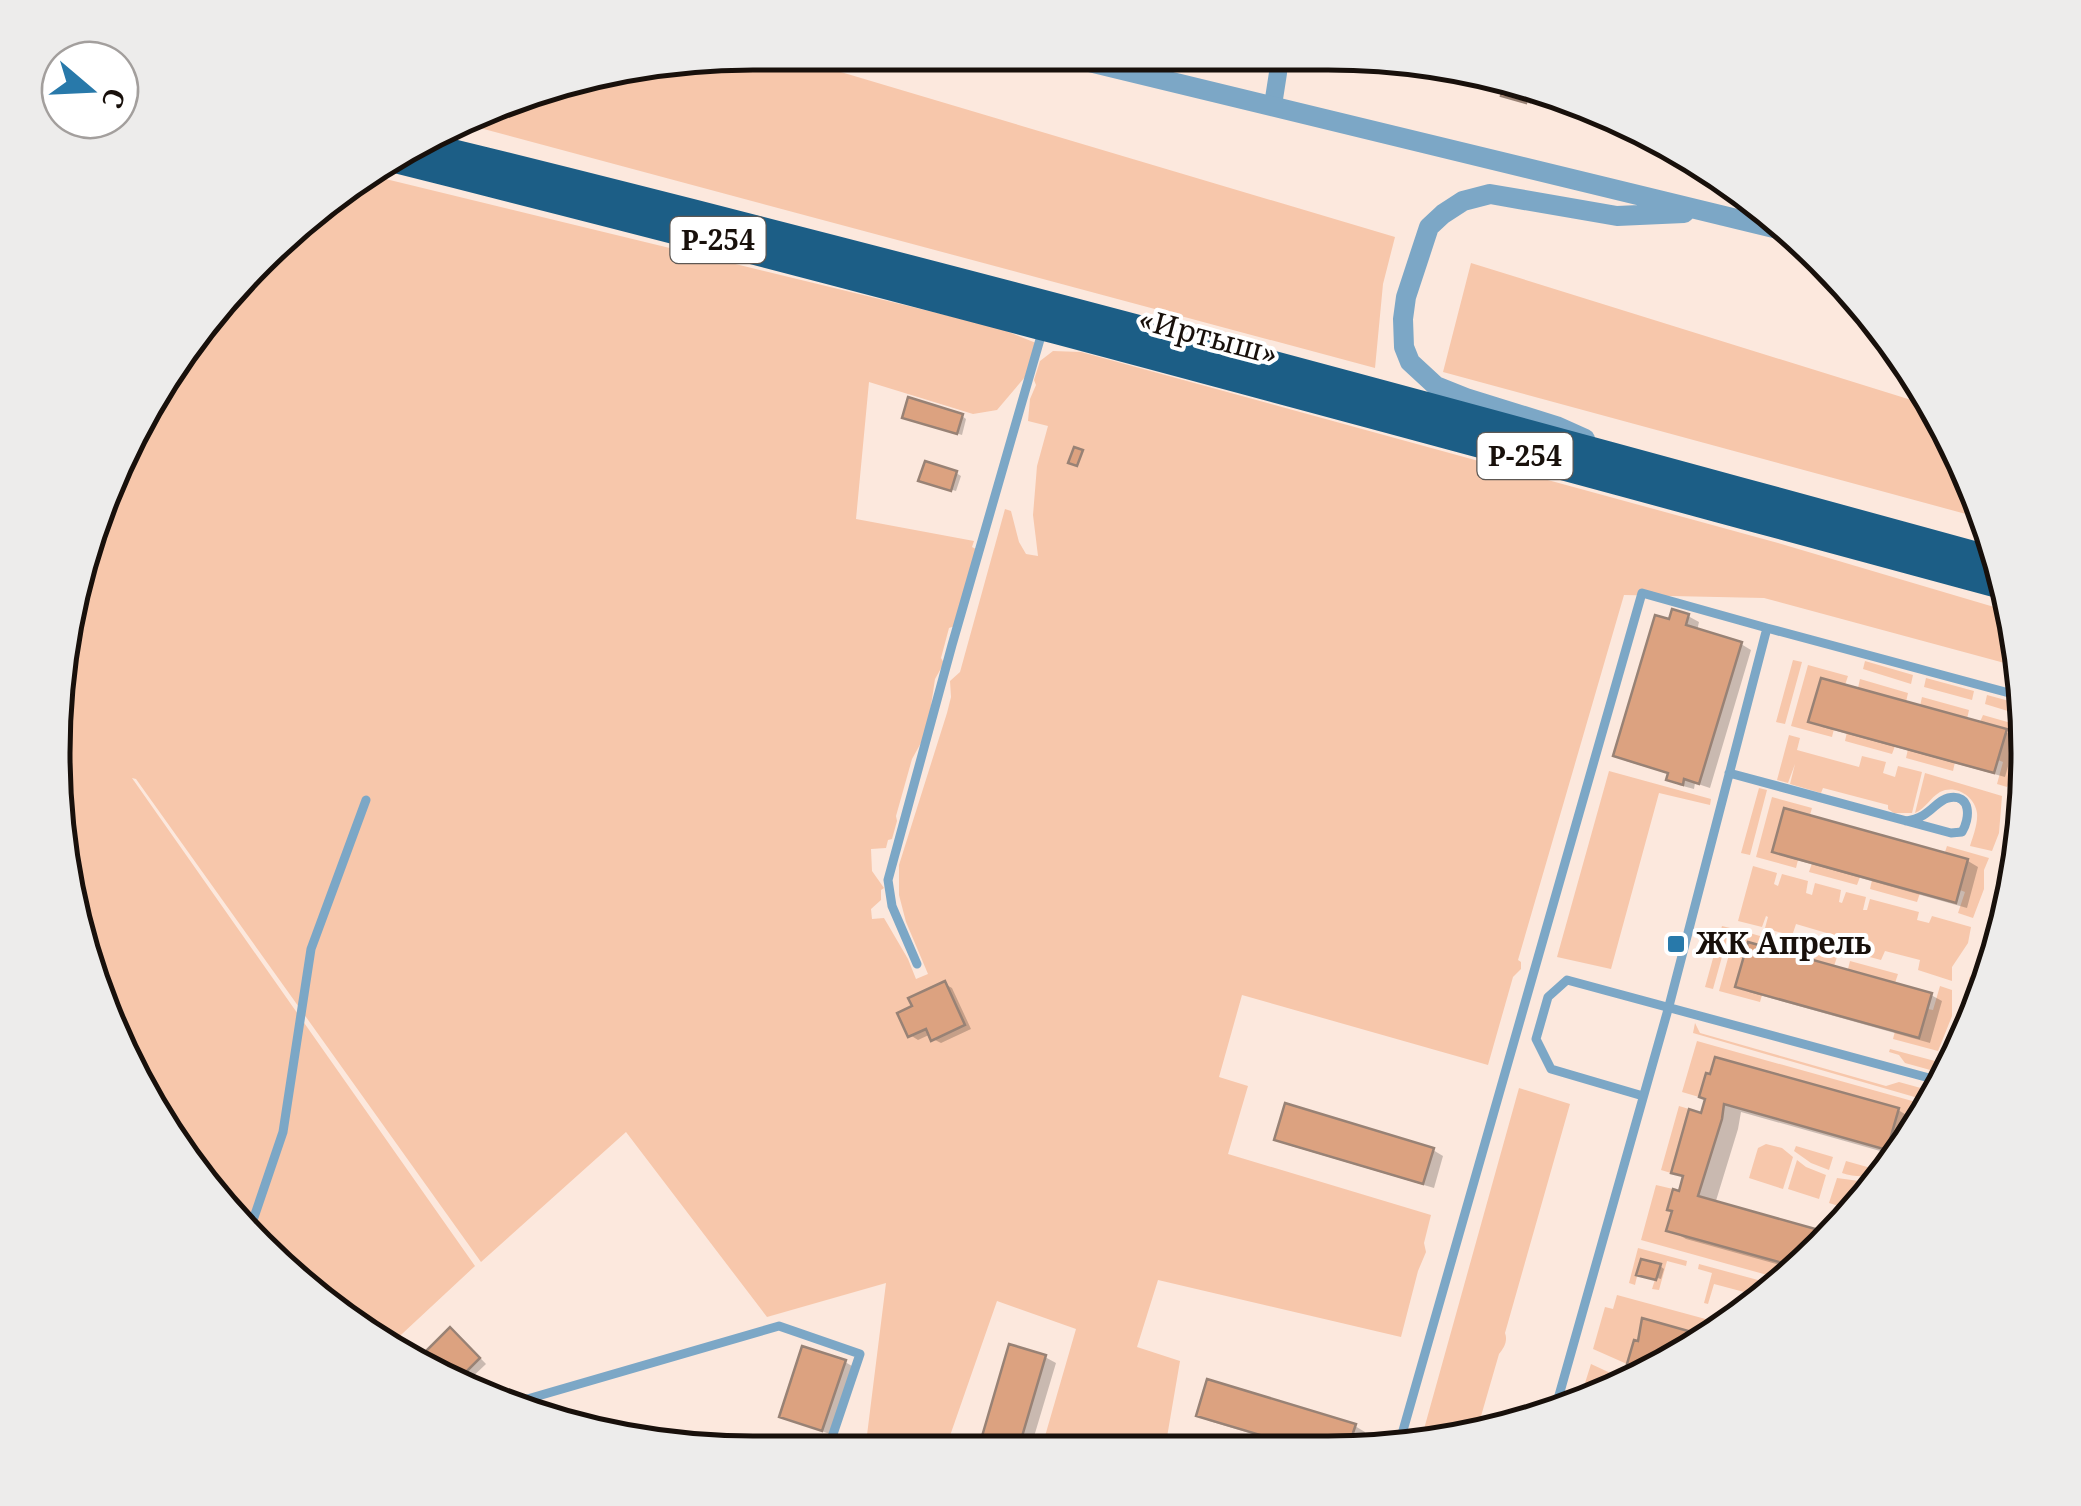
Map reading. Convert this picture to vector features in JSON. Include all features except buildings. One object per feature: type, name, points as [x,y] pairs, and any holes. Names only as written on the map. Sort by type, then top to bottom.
[{"type":"highway","name":"«Иртыш»","points":[[435,149],[1233,352],[1982,557]]},
{"type":"highway","name":"«Иртыш»","points":[[410,163],[1044,326],[1989,582]]},
{"type":"street","points":[[1123,70],[1760,224]]},
{"type":"street","points":[[1272,106],[1278,70]]},
{"type":"street","points":[[1624,458],[1556,426],[1436,386],[1422,374],[1410,362],[1404,347],[1403,319],[1413,274],[1429,228],[1462,200],[1490,194],[1617,216],[1706,212]]},
{"type":"lane","points":[[917,964],[892,906],[888,880],[1044,326]]},
{"type":"lane","points":[[1403,1432],[1642,593],[2008,693]]},
{"type":"lane","points":[[1559,1396],[1669,1006],[1766,628]]},
{"type":"lane","points":[[1729,773],[1951,834],[1962,832],[1968,822],[1968,811],[1963,802],[1945,798],[1928,815],[1906,821]]},
{"type":"lane","points":[[253,1218],[282,1132],[311,948],[366,800]]},
{"type":"lane","points":[[1644,1096],[1550,1069],[1536,1039],[1548,997],[1567,980],[1928,1078]]},
{"type":"lane","points":[[529,1399],[780,1326],[860,1354],[832,1436]]},
{"type":"shaded area","points":[[834,70],[1395,237],[1383,284],[1375,368],[479,128],[533,106],[620,83],[708,71]]},
{"type":"shaded area","points":[[384,179],[999,328],[1036,343],[1025,377],[997,410],[973,414],[869,382],[856,519],[974,541],[972,547],[976,549],[955,626],[949,628],[941,658],[944,663],[935,679],[927,732],[912,759],[892,839],[886,848],[871,849],[872,871],[884,888],[881,900],[871,909],[872,919],[884,918],[916,979],[928,974],[906,922],[899,895],[899,865],[947,713],[950,681],[960,672],[1005,509],[1011,511],[1026,554],[1038,556],[1033,515],[1037,466],[1048,426],[1028,421],[1040,361],[1053,351],[1081,352],[1778,543],[1995,607],[2005,663],[1764,598],[1624,595],[1518,960],[1521,969],[1513,977],[1488,1065],[1242,995],[1219,1077],[1248,1086],[1228,1154],[1431,1215],[1424,1243],[1426,1252],[1401,1337],[1158,1280],[1137,1347],[1180,1361],[1167,1436],[1045,1436],[1076,1329],[997,1301],[950,1436],[867,1436],[886,1283],[767,1317],[626,1132],[481,1262],[132,778],[475,1266],[399,1337],[303,1267],[239,1203],[185,1132],[140,1055],[122,1014],[93,930],[71,798],[71,708],[83,620],[106,533],[140,451],[185,374],[239,303],[303,239]]},
{"type":"shaded area","points":[[1471,263],[1912,400],[1941,451],[1968,515],[1443,372]]},
{"type":"shaded area","points":[[1793,660],[1802,662],[1785,724],[1776,722]]},
{"type":"shaded area","points":[[1865,661],[1913,675],[1911,684],[1863,669]]},
{"type":"shaded area","points":[[1808,665],[1848,676],[1845,685],[1821,679],[1809,721],[1834,729],[1832,737],[1791,726]]},
{"type":"shaded area","points":[[1926,678],[1974,691],[1972,700],[1924,687]]},
{"type":"shaded area","points":[[1860,679],[1908,693],[1906,702],[1858,688]]},
{"type":"shaded area","points":[[1987,695],[2009,701],[2010,712],[1985,704]]},
{"type":"shaded area","points":[[1922,697],[1969,710],[1967,719],[1920,706]]},
{"type":"shaded area","points":[[1983,715],[2010,723],[2010,780],[2007,787],[1997,784],[2006,730],[1980,722]]},
{"type":"shaded area","points":[[1847,732],[1895,746],[1892,754],[1845,741]]},
{"type":"shaded area","points":[[1789,735],[1800,738],[1797,750],[1859,767],[1862,756],[1886,762],[1883,773],[1895,777],[1898,766],[1922,772],[1912,813],[1894,813],[1888,805],[1823,788],[1821,793],[1790,784],[1795,764],[1788,783],[1777,780]]},
{"type":"shaded area","points":[[1908,749],[1955,762],[1953,771],[1906,758]]},
{"type":"shaded area","points":[[1609,771],[1711,799],[1710,805],[1659,793],[1611,969],[1557,957]]},
{"type":"shaded area","points":[[1925,773],[2002,796],[1999,833],[1992,851],[1970,846],[1977,813],[1963,793],[1940,792],[1915,813]]},
{"type":"shaded area","points":[[1759,788],[1767,790],[1750,855],[1741,853]]},
{"type":"shaded area","points":[[1772,797],[1812,808],[1810,815],[1784,808],[1772,852],[1798,860],[1796,868],[1756,857]]},
{"type":"shaded area","points":[[1947,846],[1989,858],[1984,870],[1984,889],[1973,918],[1958,913],[1965,892],[1960,890],[1968,859],[1945,852]]},
{"type":"shaded area","points":[[1812,863],[1860,877],[1857,885],[1809,872]]},
{"type":"shaded area","points":[[1753,866],[1777,873],[1774,884],[1778,886],[1782,874],[1808,881],[1806,893],[1812,895],[1815,883],[1841,890],[1842,903],[1846,892],[1866,897],[1863,910],[1867,910],[1870,899],[1919,912],[1917,920],[1929,923],[1932,916],[1971,927],[1968,943],[1952,967],[1952,981],[1918,970],[1920,960],[1885,951],[1881,960],[1862,955],[1864,944],[1860,943],[1857,954],[1828,945],[1830,934],[1796,924],[1792,936],[1765,928],[1766,916],[1762,927],[1738,921]]},
{"type":"shaded area","points":[[1872,880],[1920,893],[1917,902],[1870,889]]},
{"type":"shaded area","points":[[1722,926],[1730,928],[1713,989],[1705,987]]},
{"type":"shaded area","points":[[1736,929],[1777,941],[1774,949],[1748,942],[1736,987],[1762,995],[1760,1002],[1719,991]]},
{"type":"shaded area","points":[[1790,944],[1837,957],[1834,966],[1788,953]]},
{"type":"shaded area","points":[[1850,961],[1898,974],[1895,983],[1848,969]]},
{"type":"shaded area","points":[[1940,986],[1952,990],[1952,1016],[1938,1051],[1893,1039],[1895,1031],[1919,1038]]},
{"type":"shaded area","points":[[1695,1023],[1700,1033],[1886,1086],[1899,1082],[1922,1088],[1917,1098],[1693,1033]]},
{"type":"shaded area","points":[[1697,1041],[1914,1102],[1895,1134],[1898,1108],[1716,1057],[1699,1097],[1682,1092]]},
{"type":"shaded area","points":[[1890,1049],[1935,1061],[1934,1067],[1932,1071],[1905,1063],[1899,1055],[1889,1052]]},
{"type":"shaded area","points":[[1519,1088],[1570,1104],[1505,1344],[1480,1419],[1424,1429]]},
{"type":"shaded area","points":[[1679,1106],[1689,1109],[1671,1173],[1661,1170]]},
{"type":"shaded area","points":[[1766,1144],[1782,1148],[1793,1157],[1783,1189],[1749,1178],[1758,1148]]},
{"type":"shaded area","points":[[1796,1146],[1833,1157],[1829,1170],[1794,1151]]},
{"type":"shaded area","points":[[1797,1160],[1826,1175],[1819,1199],[1788,1189]]},
{"type":"shaded area","points":[[1846,1161],[1871,1168],[1864,1176],[1842,1173]]},
{"type":"shaded area","points":[[1837,1178],[1860,1181],[1839,1206],[1829,1203]]},
{"type":"shaded area","points":[[1656,1185],[1673,1189],[1667,1231],[1782,1263],[1768,1275],[1641,1240]]},
{"type":"shaded area","points":[[1638,1248],[1687,1261],[1686,1266],[1667,1261],[1659,1290],[1652,1289],[1660,1264],[1641,1259],[1635,1285],[1629,1283]]},
{"type":"shaded area","points":[[1699,1264],[1761,1281],[1747,1293],[1714,1284],[1708,1304],[1704,1303],[1712,1273],[1698,1269]]},
{"type":"shaded area","points":[[1617,1295],[1709,1320],[1690,1331],[1643,1318],[1627,1364],[1593,1349],[1605,1307],[1613,1309]]},
{"type":"shaded area","points":[[1591,1364],[1612,1374],[1589,1384],[1584,1386]]},
{"type":"place","name":"ЖК Апрель","points":[[1676,944]]}]
